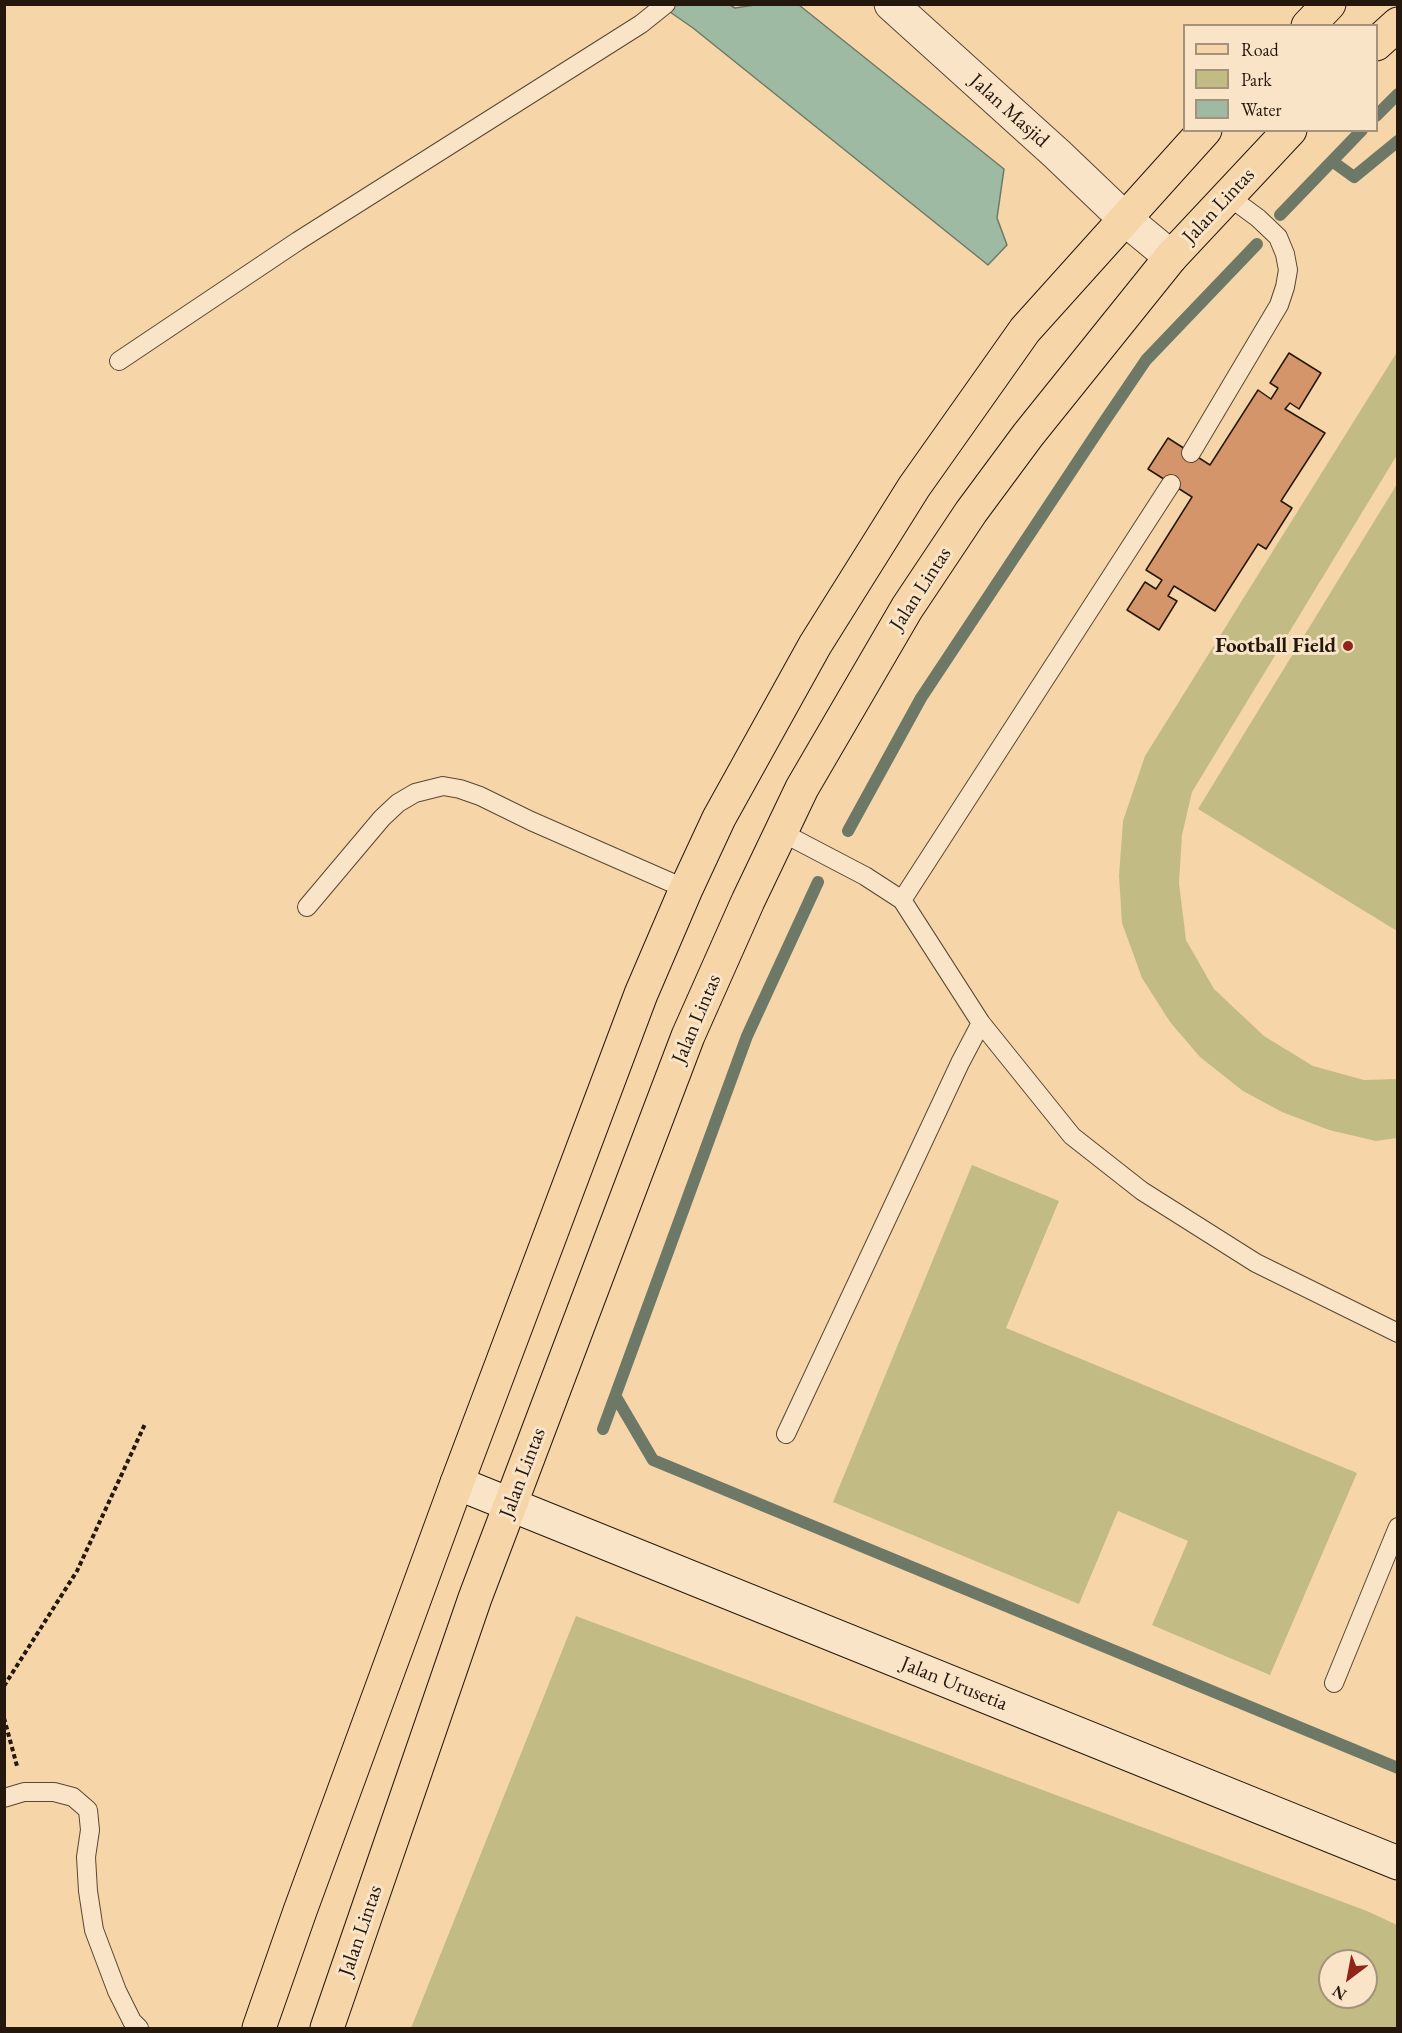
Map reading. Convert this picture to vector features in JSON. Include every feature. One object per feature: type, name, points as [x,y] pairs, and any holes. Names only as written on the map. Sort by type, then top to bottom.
[{"type":"main road","name":"Jalan Masjid","points":[[891,4],[1057,154],[1125,219],[1171,257]]},
{"type":"main road","points":[[1310,24],[1329,4]]},
{"type":"main road","points":[[1378,43],[1398,24]]},
{"type":"main road","points":[[259,2028],[457,1483],[641,994],[719,818],[815,645],[914,487],[1025,330],[1204,132]]},
{"type":"main road","name":"Jalan Lintas","points":[[327,2028],[475,1598],[688,1036],[748,901],[802,788],[907,608],[971,512],[1028,435],[1171,257],[1288,132]]},
{"type":"main road","name":"Jalan Urusetia","points":[[457,1483],[1398,1863]]},
{"type":"lane","points":[[119,361],[298,241],[641,24],[666,4]]},
{"type":"lane","points":[[1191,453],[1279,305],[1288,270],[1278,237],[1258,218],[1228,196]]},
{"type":"lane","points":[[902,900],[1171,484]]},
{"type":"lane","points":[[307,907],[398,802],[415,793],[443,786],[480,796],[531,821],[686,889]]},
{"type":"lane","points":[[781,832],[865,876],[902,900],[981,1023],[1072,1136],[1142,1191],[1256,1263],[1398,1333]]},
{"type":"lane","points":[[786,1434],[960,1063],[981,1023]]},
{"type":"lane","points":[[1334,1683],[1398,1527]]},
{"type":"lane","points":[[4,1798],[24,1792],[64,1794],[73,1797],[88,1810],[90,1830],[86,1857],[94,1930],[117,1991],[132,2021],[139,2028]]},
{"type":"path","points":[[4,1686],[76,1571],[145,1424]]},
{"type":"path","points":[[4,1718],[24,1792]]},
{"type":"green space","points":[[1397,352],[1397,455],[1192,792],[1182,835],[1179,883],[1186,940],[1214,989],[1264,1036],[1313,1066],[1364,1080],[1397,1079],[1397,1138],[1376,1141],[1329,1130],[1282,1112],[1243,1091],[1200,1057],[1170,1022],[1142,978],[1122,923],[1119,876],[1123,821],[1145,756]]},
{"type":"green space","name":"Football Field","points":[[1397,484],[1397,931],[1198,809]]},
{"type":"green space","points":[[972,1165],[1059,1201],[1006,1328],[1357,1473],[1270,1675],[1152,1625],[1188,1541],[1118,1511],[1079,1604],[833,1502]]},
{"type":"green space","points":[[576,1616],[1367,1911],[1397,1925],[1397,2028],[411,2028]]},
{"type":"water","points":[[761,4],[799,5],[1004,169],[997,218],[1007,245],[988,265],[693,28],[660,5],[730,5],[735,8]]},
{"type":"building","points":[[1289,353],[1321,373],[1299,409],[1290,403],[1285,409],[1325,433],[1281,501],[1292,508],[1266,549],[1258,544],[1215,611],[1174,586],[1168,596],[1177,601],[1159,630],[1127,610],[1145,582],[1156,589],[1162,580],[1146,570],[1192,497],[1148,469],[1168,438],[1210,465],[1258,390],[1271,399],[1278,388],[1270,383]]},
{"type":"waterway","points":[[1378,114],[1398,94]]},
{"type":"waterway","points":[[1280,215],[1360,132]]},
{"type":"waterway","points":[[1332,161],[1354,177],[1398,141]]},
{"type":"waterway","points":[[848,831],[921,698],[1146,360],[1257,244]]},
{"type":"waterway","points":[[603,1429],[747,1036],[818,882]]},
{"type":"waterway","points":[[616,1397],[653,1460],[1398,1768]]},
{"type":"place","name":"Football Field","points":[[1348,646]]}]
